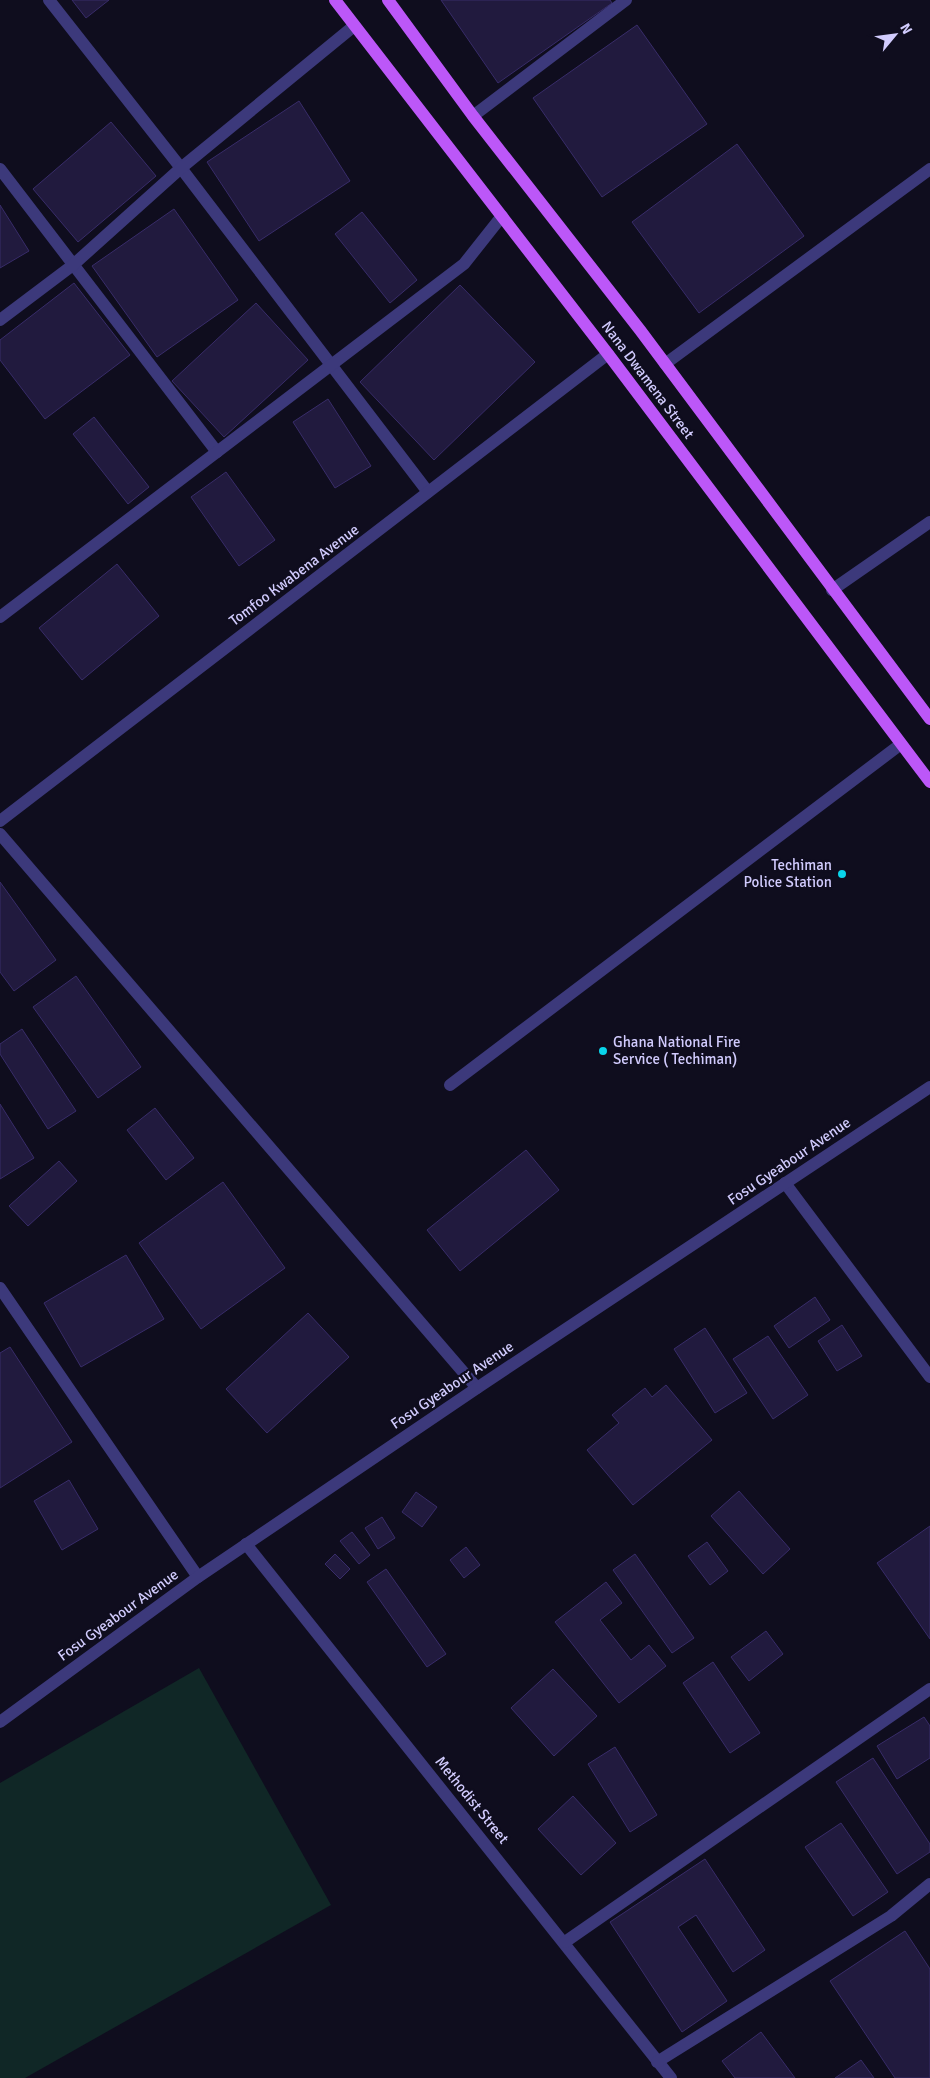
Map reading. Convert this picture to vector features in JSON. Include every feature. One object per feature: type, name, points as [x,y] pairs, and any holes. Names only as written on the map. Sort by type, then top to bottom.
[{"type":"main road","name":"Nana Dwamena Street","points":[[335,0],[608,354],[930,782]]},
{"type":"main road","name":"Nana Dwamena Street","points":[[390,1],[474,116],[665,364],[930,719]]},
{"type":"street","points":[[49,0],[182,168],[428,492]]},
{"type":"street","points":[[474,116],[626,0]]},
{"type":"street","points":[[0,320],[72,265],[182,168],[354,26]]},
{"type":"street","points":[[0,169],[217,452]]},
{"type":"street","points":[[665,364],[930,170]]},
{"type":"street","points":[[0,618],[464,264],[502,216]]},
{"type":"street","name":"Tomfoo Kwabena Avenue","points":[[0,821],[608,354]]},
{"type":"street","points":[[832,590],[930,522]]},
{"type":"street","points":[[450,1085],[901,744]]},
{"type":"street","points":[[0,834],[477,1388]]},
{"type":"street","name":"Fosu Gyeabour Avenue","points":[[0,1722],[246,1544],[930,1087]]},
{"type":"street","points":[[785,1183],[930,1377]]},
{"type":"street","points":[[0,1288],[198,1577]]},
{"type":"street","name":"Methodist Street","points":[[246,1544],[565,1942],[671,2078]]},
{"type":"street","points":[[565,1942],[930,1689]]},
{"type":"street","points":[[657,2062],[891,1916],[930,1884]]},
{"type":"green space","points":[[199,1668],[331,1905],[25,2078],[0,2078],[0,1783]]},
{"type":"building","points":[[72,0],[109,0],[86,18]]},
{"type":"building","points":[[441,0],[610,0],[612,3],[498,83]]},
{"type":"building","points":[[637,25],[707,124],[602,197],[533,98]]},
{"type":"building","points":[[299,101],[350,181],[259,241],[207,162]]},
{"type":"building","points":[[111,122],[156,176],[78,242],[33,189]]},
{"type":"building","points":[[737,144],[804,236],[699,313],[632,222]]},
{"type":"building","points":[[0,205],[29,251],[0,268]]},
{"type":"building","points":[[174,209],[238,300],[157,357],[92,266]]},
{"type":"building","points":[[362,212],[417,280],[390,303],[335,234]]},
{"type":"building","points":[[74,283],[130,355],[45,419],[0,360],[0,340]]},
{"type":"building","points":[[460,285],[535,362],[434,460],[360,382]]},
{"type":"building","points":[[256,303],[308,360],[224,437],[172,381]]},
{"type":"building","points":[[328,399],[371,466],[335,488],[293,422]]},
{"type":"building","points":[[94,417],[149,487],[128,504],[73,434]]},
{"type":"building","points":[[226,472],[275,540],[239,566],[191,497]]},
{"type":"building","points":[[117,564],[159,616],[82,680],[39,628]]},
{"type":"building","points":[[0,882],[56,960],[14,991],[0,972]]},
{"type":"building","points":[[76,976],[141,1067],[98,1098],[33,1007]]},
{"type":"building","points":[[22,1029],[76,1111],[48,1129],[0,1054],[0,1044]]},
{"type":"building","points":[[0,1104],[34,1158],[0,1179]]},
{"type":"building","points":[[155,1108],[194,1158],[166,1180],[127,1130]]},
{"type":"building","points":[[526,1150],[559,1190],[460,1271],[427,1230]]},
{"type":"building","points":[[59,1161],[77,1181],[28,1226],[9,1206]]},
{"type":"building","points":[[223,1182],[285,1268],[201,1329],[139,1243]]},
{"type":"building","points":[[126,1255],[164,1319],[81,1367],[44,1303]]},
{"type":"building","points":[[815,1297],[830,1320],[789,1348],[774,1326]]},
{"type":"building","points":[[308,1313],[349,1357],[267,1433],[226,1389]]},
{"type":"building","points":[[842,1325],[862,1356],[837,1371],[818,1341]]},
{"type":"building","points":[[705,1328],[747,1393],[715,1413],[674,1349]]},
{"type":"building","points":[[768,1336],[808,1395],[773,1419],[733,1359]]},
{"type":"building","points":[[10,1347],[72,1442],[0,1488],[0,1353]]},
{"type":"building","points":[[666,1385],[712,1440],[633,1505],[587,1450],[619,1423],[612,1415],[645,1388],[652,1397]]},
{"type":"building","points":[[69,1480],[98,1529],[62,1550],[34,1501]]},
{"type":"building","points":[[739,1491],[790,1549],[763,1574],[711,1516]]},
{"type":"building","points":[[416,1492],[437,1507],[422,1527],[402,1512]]},
{"type":"building","points":[[382,1517],[395,1538],[378,1549],[365,1528]]},
{"type":"building","points":[[930,1526],[930,1639],[877,1563]]},
{"type":"building","points":[[352,1532],[370,1555],[359,1564],[340,1541]]},
{"type":"building","points":[[707,1542],[728,1571],[710,1585],[688,1556]]},
{"type":"building","points":[[466,1547],[480,1565],[464,1578],[450,1560]]},
{"type":"building","points":[[335,1554],[350,1569],[340,1579],[325,1564]]},
{"type":"building","points":[[635,1554],[694,1638],[672,1653],[613,1570]]},
{"type":"building","points":[[386,1569],[446,1654],[427,1667],[367,1582]]},
{"type":"building","points":[[606,1582],[622,1603],[600,1620],[631,1660],[649,1645],[666,1666],[619,1703],[555,1622]]},
{"type":"building","points":[[766,1631],[783,1654],[749,1681],[731,1657]]},
{"type":"building","points":[[713,1662],[760,1733],[730,1753],[683,1683]]},
{"type":"building","points":[[553,1669],[597,1716],[554,1756],[511,1708]]},
{"type":"building","points":[[924,1717],[930,1726],[930,1758],[897,1779],[877,1746]]},
{"type":"building","points":[[615,1747],[657,1815],[630,1832],[588,1764]]},
{"type":"building","points":[[873,1758],[930,1844],[930,1852],[897,1874],[836,1782]]},
{"type":"building","points":[[573,1796],[616,1843],[581,1875],[538,1829]]},
{"type":"building","points":[[841,1823],[888,1892],[853,1916],[805,1847]]},
{"type":"building","points":[[705,1859],[765,1950],[733,1972],[696,1915],[678,1927],[727,2001],[682,2032],[610,1922]]},
{"type":"building","points":[[905,1931],[930,1969],[930,2078],[895,2078],[830,1981]]},
{"type":"building","points":[[761,2032],[795,2078],[735,2078],[722,2061]]},
{"type":"building","points":[[861,2060],[874,2078],[835,2078]]},
{"type":"place","name":"Techiman Police Station","points":[[842,874]]},
{"type":"place","name":"Ghana National Fire Service ( Techiman)","points":[[603,1051]]}]
